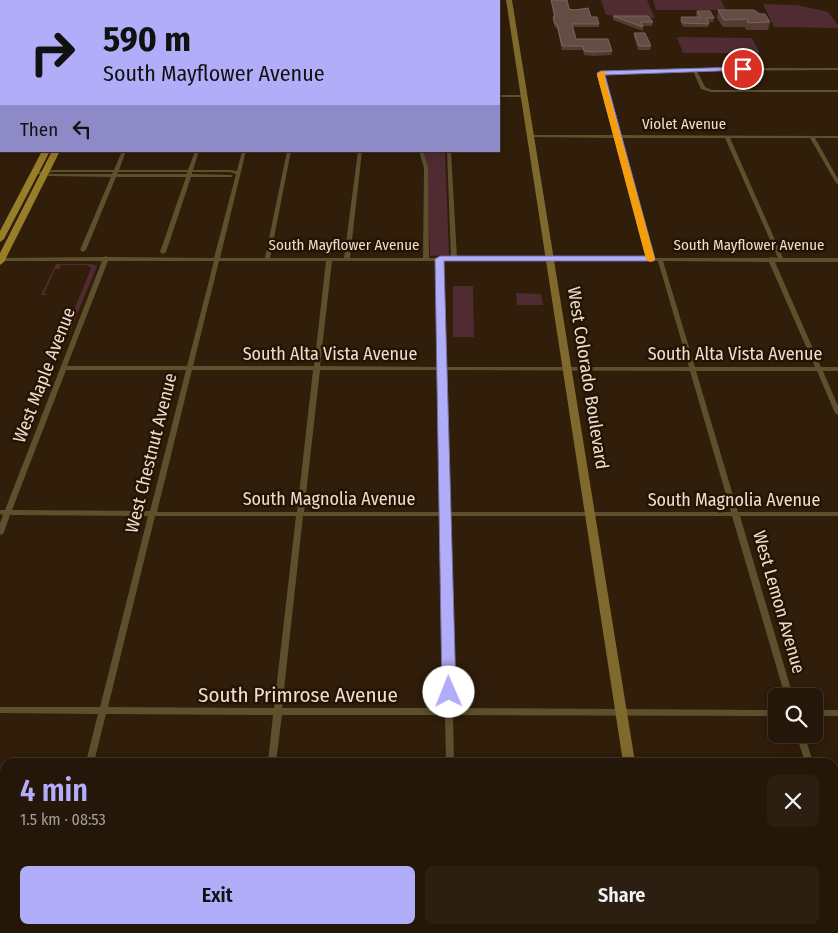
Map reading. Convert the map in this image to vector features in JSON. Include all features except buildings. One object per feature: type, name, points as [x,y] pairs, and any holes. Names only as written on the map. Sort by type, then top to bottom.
[{"type":"main road","points":[[0,239],[45,152]]},
{"type":"main road","points":[[1,260],[55,152]]},
{"type":"street","name":"West Colorado Boulevard","points":[[509,0],[628,758]]},
{"type":"street","points":[[651,259],[600,75],[604,73],[694,69],[838,69]]},
{"type":"street","points":[[694,69],[703,88],[711,91],[838,91]]},
{"type":"street","points":[[500,96],[525,96]]},
{"type":"street","name":"Violet Avenue","points":[[531,136],[838,137]]},
{"type":"street","points":[[727,137],[782,260]]},
{"type":"street","points":[[812,137],[838,183]]},
{"type":"street","points":[[83,250],[124,152]]},
{"type":"street","points":[[163,252],[197,152]]},
{"type":"street","name":"West Chestnut Avenue","points":[[91,758],[244,152]]},
{"type":"street","points":[[268,259],[289,152]]},
{"type":"street","points":[[347,259],[360,152]]},
{"type":"street","points":[[421,152],[426,168],[426,259]]},
{"type":"street","points":[[449,152],[454,259]]},
{"type":"street","points":[[33,174],[65,176],[115,174],[230,176],[239,173]]},
{"type":"street","name":"West Maple Avenue","points":[[0,532],[4,512],[106,258]]},
{"type":"street","name":"South Mayflower Avenue","points":[[1,260],[217,258],[838,260]]},
{"type":"street","points":[[272,758],[329,259]]},
{"type":"street","points":[[440,259],[450,758]]},
{"type":"street","name":"West Lemon Avenue","points":[[660,259],[787,688]]},
{"type":"street","points":[[771,259],[838,413]]},
{"type":"street","name":"South Alta Vista Avenue","points":[[63,368],[838,369]]},
{"type":"street","name":"South Magnolia Avenue","points":[[4,512],[153,514],[838,514]]},
{"type":"street","name":"South Primrose Avenue","points":[[0,710],[768,713]]},
{"type":"street","points":[[823,713],[838,713]]},
{"type":"street","points":[[803,743],[808,758]]},
{"type":"shaded area","points":[[601,0],[647,0],[655,18],[614,18],[613,15],[606,15]]},
{"type":"shaded area","points":[[653,0],[721,0],[726,10],[656,10]]},
{"type":"shaded area","points":[[763,4],[797,5],[828,12],[838,25],[838,28],[774,27]]},
{"type":"shaded area","points":[[677,37],[752,38],[760,53],[683,53]]},
{"type":"shaded area","points":[[422,152],[445,152],[449,255],[430,256],[427,169]]},
{"type":"shaded area","points":[[56,264],[91,264],[97,266],[69,334],[59,334],[65,333],[91,268],[87,265],[61,265],[59,269],[55,269],[44,294],[49,295],[41,295]]},
{"type":"shaded area","points":[[453,286],[473,286],[474,337],[453,337]]},
{"type":"shaded area","points":[[516,293],[541,294],[543,305],[517,305]]},
{"type":"slow traffic","points":[[604,73],[600,75],[637,203],[650,259]]},
{"type":"route","points":[[449,692],[440,259],[651,259],[600,75],[601,73],[743,69]]}]
